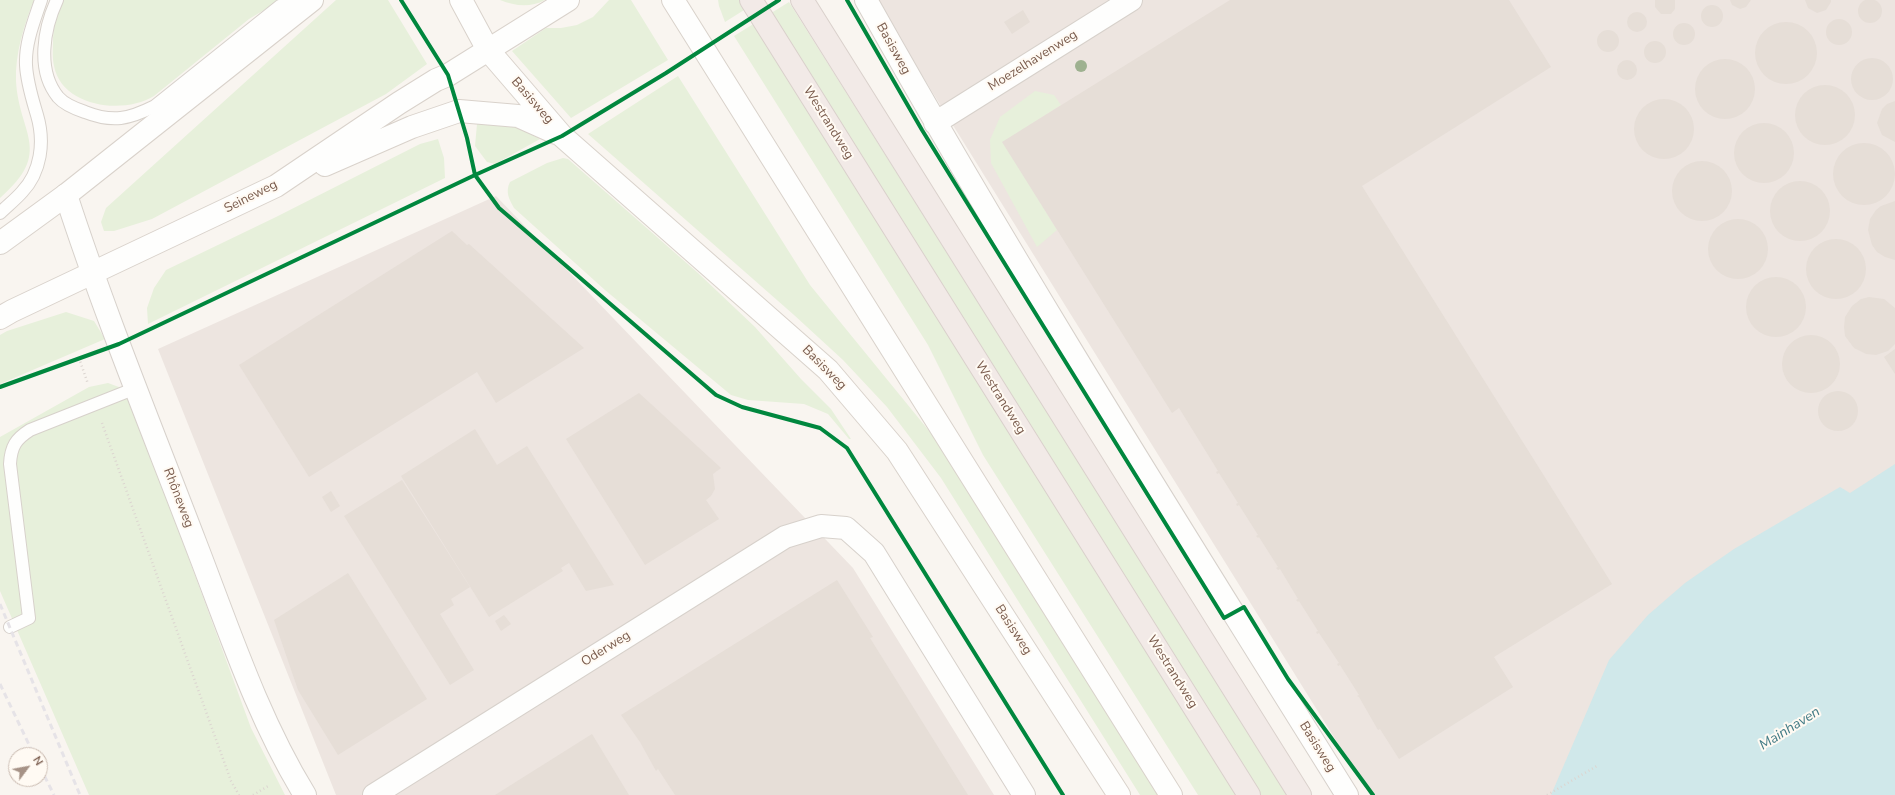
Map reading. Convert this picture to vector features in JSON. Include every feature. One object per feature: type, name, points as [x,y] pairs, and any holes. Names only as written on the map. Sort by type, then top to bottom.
[{"type":"highway","name":"Westrandweg","points":[[750,0],[1249,795]]},
{"type":"highway","points":[[802,0],[1300,795]]},
{"type":"main road","points":[[0,243],[66,195],[312,0]]},
{"type":"main road","name":"Basisweg","points":[[461,0],[488,50],[562,136],[828,370],[897,451],[1119,795]]},
{"type":"main road","name":"Seineweg","points":[[0,318],[12,310],[92,274],[276,186],[399,102],[488,50],[568,0]]},
{"type":"main road","points":[[673,0],[1171,795]]},
{"type":"main road","name":"Basisweg","points":[[866,0],[935,123],[1078,363],[1347,795]]},
{"type":"main road","name":"Moezelhavenweg","points":[[935,123],[1131,0]]},
{"type":"main road","points":[[276,186],[412,127],[459,111],[518,116],[562,136]]},
{"type":"main road","name":"Rhôneweg","points":[[66,195],[92,274],[257,702],[291,772],[305,795]]},
{"type":"main road","name":"Oderweg","points":[[374,795],[785,537],[821,526],[846,528],[874,553],[1024,795]]},
{"type":"lane","points":[[0,213],[23,192],[37,169],[40,154],[38,117],[30,92],[26,64],[30,34],[40,0]]},
{"type":"lane","points":[[57,0],[47,27],[44,60],[48,80],[58,97],[74,108],[111,119],[135,116],[155,106],[280,6],[293,0]]},
{"type":"lane","points":[[10,627],[29,618],[10,464],[13,445],[19,438],[30,430],[136,388]]},
{"type":"path","points":[[72,361],[119,344]]},
{"type":"path","points":[[79,358],[231,781],[239,795]]},
{"type":"path","points":[[1547,795],[1597,766]]},
{"type":"shaded area","points":[[875,0],[1895,0],[1895,795],[1370,795]]},
{"type":"shaded area","points":[[496,196],[853,568],[994,795],[336,795],[158,349]]},
{"type":"green space","points":[[0,0],[34,0],[21,40],[16,71],[18,100],[29,142],[30,155],[26,167],[16,182],[0,198]]},
{"type":"green space","points":[[64,0],[281,0],[249,19],[154,96],[141,102],[111,106],[95,104],[81,99],[69,91],[59,80],[53,63],[53,38],[56,19]]},
{"type":"green space","points":[[336,0],[388,0],[427,64],[386,94],[152,219],[114,231],[104,231],[101,222],[106,208]]},
{"type":"green space","points":[[500,0],[545,0],[539,3],[522,5],[511,4]]},
{"type":"green space","points":[[609,0],[631,0],[668,60],[571,118],[512,51],[546,28],[561,28],[577,25],[593,17]]},
{"type":"green space","points":[[718,0],[760,0],[725,22]]},
{"type":"green space","points":[[789,2],[1289,795],[1198,795],[983,455],[928,345],[734,36]]},
{"type":"green space","points":[[678,76],[810,285],[943,448],[1162,795],[1140,795],[941,478],[887,407],[843,360],[794,315],[588,134]]},
{"type":"green space","points":[[1035,91],[1054,95],[1061,105],[1003,142],[1057,230],[1037,247],[991,163],[990,140],[1000,117]]},
{"type":"green space","points":[[486,123],[515,126],[540,139],[495,164],[487,162],[475,146],[477,124]]},
{"type":"green space","points":[[438,139],[444,158],[445,178],[148,324],[147,308],[154,288],[166,270],[276,217],[420,144]]},
{"type":"green space","points":[[563,158],[568,159],[698,273],[755,327],[801,379],[831,409],[851,439],[849,439],[828,414],[804,404],[748,400],[731,395],[605,290],[514,208],[508,192],[510,182],[547,163]]},
{"type":"green space","points":[[66,312],[94,321],[105,339],[0,384],[0,335],[7,331]]},
{"type":"green space","points":[[108,383],[127,390],[251,728],[285,795],[89,795],[0,591],[0,437],[89,387]]},
{"type":"water","name":"Mainhaven","points":[[1895,464],[1895,795],[1551,795],[1609,660],[1648,615],[1685,583],[1734,549],[1840,487],[1850,493]]},
{"type":"building","points":[[1870,-1],[1879,2],[1882,11],[1879,20],[1870,23],[1861,20],[1858,11],[1861,2]]},
{"type":"building","points":[[1230,0],[1509,0],[1551,67],[1362,186],[1612,584],[1494,657],[1513,687],[1399,759],[1380,729],[1378,730],[1357,696],[1359,695],[1340,665],[1338,666],[1337,664],[1339,663],[1319,633],[1317,634],[1316,632],[1318,631],[1299,601],[1298,602],[1296,600],[1298,599],[1280,569],[1278,570],[1276,568],[1278,567],[1259,537],[1258,538],[1256,536],[1258,535],[1239,505],[1237,506],[1236,504],[1238,503],[1219,473],[1217,474],[1216,472],[1218,471],[1179,408],[1172,413],[1002,142]]},
{"type":"building","points":[[1655,0],[1675,0],[1675,9],[1671,14],[1661,14],[1655,7]]},
{"type":"building","points":[[1730,0],[1751,0],[1746,7],[1740,9],[1732,5]]},
{"type":"building","points":[[1805,0],[1831,0],[1831,2],[1826,10],[1817,13],[1808,8]]},
{"type":"building","points":[[1712,5],[1720,8],[1723,16],[1720,24],[1712,27],[1704,24],[1701,16],[1704,8]]},
{"type":"building","points":[[1023,10],[1030,22],[1012,34],[1004,22]]},
{"type":"building","points":[[1637,12],[1644,15],[1647,22],[1644,29],[1637,32],[1630,29],[1627,22],[1630,15]]},
{"type":"building","points":[[1839,19],[1848,23],[1852,32],[1848,41],[1839,45],[1830,41],[1826,32],[1830,23]]},
{"type":"building","points":[[1786,22],[1798,25],[1808,31],[1814,41],[1817,53],[1814,65],[1808,75],[1798,81],[1786,84],[1774,81],[1764,75],[1758,65],[1755,53],[1758,41],[1764,31],[1774,25]]},
{"type":"building","points":[[1684,23],[1692,26],[1695,34],[1692,42],[1684,45],[1676,42],[1673,34],[1676,26]]},
{"type":"building","points":[[1608,30],[1616,33],[1619,41],[1616,49],[1608,52],[1600,49],[1597,41],[1600,33]]},
{"type":"building","points":[[1655,41],[1659,42],[1665,48],[1665,56],[1659,62],[1655,63],[1651,62],[1645,56],[1644,52],[1645,48],[1651,42]]},
{"type":"building","points":[[1868,58],[1876,58],[1887,64],[1893,75],[1893,83],[1887,94],[1876,100],[1868,100],[1857,94],[1851,83],[1851,75],[1857,64]]},
{"type":"building","points":[[1725,59],[1742,64],[1750,72],[1755,89],[1750,106],[1742,114],[1725,119],[1708,114],[1700,106],[1695,89],[1700,72],[1708,64]]},
{"type":"building","points":[[1623,60],[1631,60],[1637,66],[1637,74],[1631,80],[1623,80],[1617,74],[1617,66]]},
{"type":"building","points":[[1825,85],[1842,90],[1850,98],[1855,115],[1850,132],[1842,140],[1825,145],[1808,140],[1800,132],[1795,115],[1800,98],[1808,90]]},
{"type":"building","points":[[1658,99],[1670,99],[1681,104],[1689,112],[1694,123],[1692,141],[1681,154],[1670,159],[1658,159],[1647,154],[1639,146],[1634,135],[1634,123],[1639,112],[1647,104]]},
{"type":"building","points":[[1895,101],[1895,142],[1882,135],[1877,123],[1882,109],[1887,104]]},
{"type":"building","points":[[1758,123],[1770,123],[1781,128],[1789,136],[1794,147],[1792,165],[1781,178],[1770,183],[1758,183],[1747,178],[1739,170],[1734,159],[1734,147],[1739,136],[1747,128]]},
{"type":"building","points":[[1864,143],[1876,145],[1886,152],[1893,162],[1895,174],[1893,186],[1886,196],[1876,203],[1864,205],[1852,203],[1842,196],[1835,186],[1833,174],[1835,162],[1842,152],[1852,145]]},
{"type":"building","points":[[1696,161],[1708,161],[1724,169],[1730,179],[1732,191],[1730,203],[1724,213],[1708,221],[1696,221],[1680,213],[1672,197],[1672,185],[1680,169]]},
{"type":"building","points":[[1800,181],[1812,183],[1825,194],[1828,199],[1830,211],[1828,223],[1817,236],[1812,239],[1800,241],[1788,239],[1775,228],[1772,223],[1770,211],[1772,199],[1783,186],[1788,183]]},
{"type":"building","points":[[1895,201],[1895,260],[1885,257],[1877,252],[1872,245],[1868,230],[1870,219],[1876,210],[1881,206]]},
{"type":"building","points":[[1738,219],[1750,221],[1763,232],[1766,237],[1768,249],[1766,261],[1755,274],[1750,277],[1738,279],[1726,277],[1713,266],[1710,261],[1708,249],[1710,237],[1721,224],[1726,221]]},
{"type":"building","points":[[452,231],[467,245],[469,244],[584,348],[496,403],[477,372],[309,477],[239,365]]},
{"type":"building","points":[[1836,239],[1853,244],[1861,252],[1866,269],[1861,286],[1853,294],[1836,299],[1819,294],[1811,286],[1806,269],[1811,252],[1819,244]]},
{"type":"building","points":[[1770,277],[1782,277],[1793,282],[1801,290],[1806,301],[1804,319],[1793,332],[1782,337],[1770,337],[1759,332],[1751,324],[1746,313],[1746,301],[1751,290],[1759,282]]},
{"type":"building","points":[[1869,297],[1884,299],[1895,308],[1895,344],[1888,351],[1876,355],[1866,354],[1854,348],[1845,336],[1845,317],[1852,306],[1861,299]]},
{"type":"building","points":[[1805,335],[1817,335],[1832,343],[1840,358],[1840,370],[1832,385],[1817,393],[1805,393],[1790,385],[1782,370],[1782,358],[1790,343]]},
{"type":"building","points":[[1895,349],[1895,374],[1884,357]]},
{"type":"building","points":[[1842,391],[1849,394],[1855,400],[1858,411],[1857,419],[1849,428],[1842,431],[1834,431],[1827,428],[1819,419],[1818,407],[1821,400],[1830,392]]},
{"type":"building","points":[[639,393],[721,468],[713,474],[715,489],[711,496],[706,500],[719,519],[645,565],[566,439]]},
{"type":"building","points":[[475,429],[497,465],[527,446],[614,585],[586,591],[569,563],[561,568],[563,571],[489,617],[401,476]]},
{"type":"building","points":[[402,480],[470,587],[451,599],[454,605],[440,614],[474,670],[450,685],[344,516]]},
{"type":"building","points":[[331,491],[340,506],[331,512],[322,497]]},
{"type":"building","points":[[348,573],[427,699],[338,755],[298,690],[274,620]]},
{"type":"building","points":[[837,580],[873,637],[870,638],[968,795],[675,795],[658,769],[656,771],[640,742],[621,715]]},
{"type":"building","points":[[504,615],[511,624],[501,631],[495,621]]},
{"type":"building","points":[[592,734],[629,795],[495,795]]},
{"type":"railway","points":[[0,604],[80,795]]},
{"type":"railway","points":[[0,684],[30,747]]},
{"type":"railway","points":[[48,783],[54,795]]},
{"type":"cycle path","points":[[401,0],[448,75],[467,138],[475,175],[499,208],[716,395],[742,407],[820,428],[847,448],[1063,795]]},
{"type":"cycle path","points":[[0,387],[119,344],[475,175],[562,136],[666,73],[779,0]]},
{"type":"cycle path","points":[[847,0],[922,130],[1224,618],[1244,607],[1288,679],[1373,795]]}]
